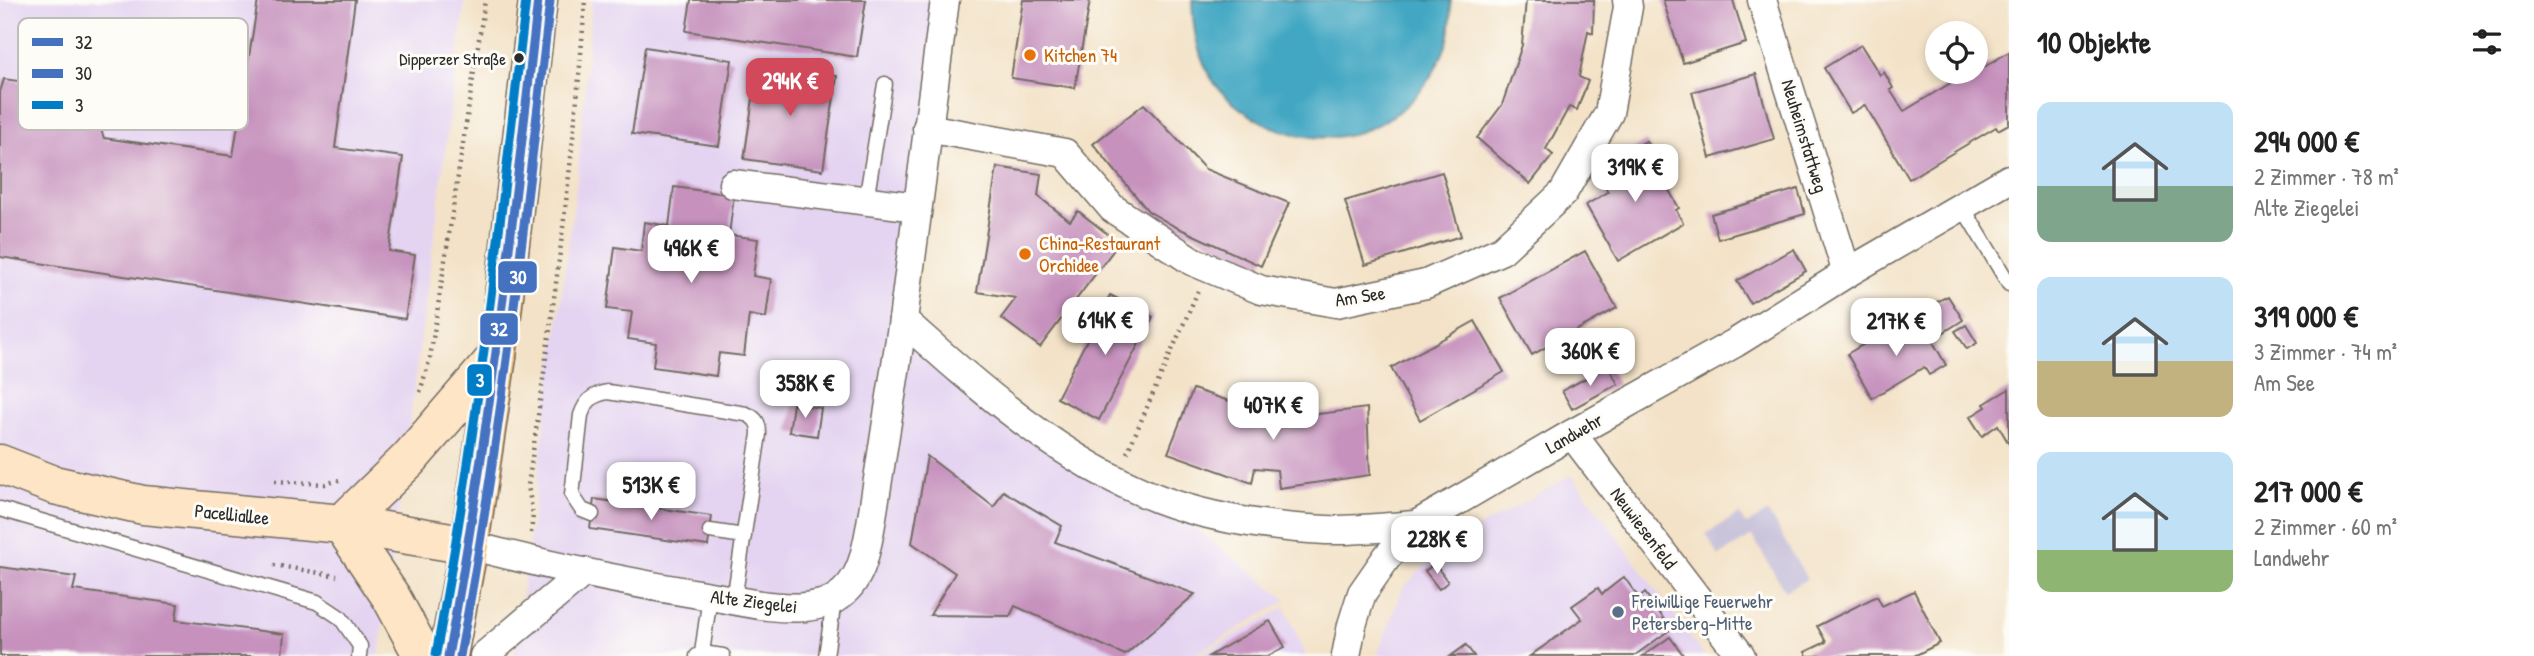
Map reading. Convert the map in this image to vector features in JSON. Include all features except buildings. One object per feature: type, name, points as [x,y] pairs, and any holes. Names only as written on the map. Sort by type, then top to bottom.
[{"type":"main road","points":[[448,656],[469,545],[497,357],[538,0]]},
{"type":"main road","points":[[423,656],[391,597],[342,524],[408,459],[497,357]]},
{"type":"main road","name":"Pacelliallee","points":[[0,464],[54,485],[143,505],[342,524],[469,545]]},
{"type":"street","points":[[834,600],[853,584],[865,556],[903,320],[945,0]]},
{"type":"street","name":"Am See","points":[[927,128],[1065,153],[1112,208],[1192,261],[1261,289],[1336,303],[1426,284],[1502,250],[1563,193],[1609,113],[1628,8],[1627,0]]},
{"type":"street","name":"Neuheimstattweg","points":[[1762,0],[1847,273]]},
{"type":"street","name":"Landwehr","points":[[1346,656],[1352,625],[1363,593],[1387,557],[1416,525],[1572,433],[1735,343],[1847,273],[2009,179]]},
{"type":"street","points":[[733,184],[917,207]]},
{"type":"street","points":[[903,320],[967,378],[1041,434],[1115,480],[1159,499],[1202,512],[1271,525],[1327,530],[1416,525]]},
{"type":"street","name":"Neuwiesenfeld","points":[[1572,433],[1741,656]]},
{"type":"street","name":"Alte Ziegelei","points":[[469,545],[584,572],[780,607],[806,607],[834,600]]},
{"type":"street","points":[[484,656],[584,572]]},
{"type":"lane","points":[[866,201],[885,84]]},
{"type":"lane","points":[[1962,206],[2009,284]]},
{"type":"lane","points":[[592,514],[582,510],[572,495],[579,429],[585,405],[592,397],[608,391],[746,414],[757,421],[760,433],[744,536],[699,654],[723,656]]},
{"type":"lane","points":[[0,509],[317,602],[341,618],[360,646],[359,656]]},
{"type":"lane","points":[[710,531],[744,536]]},
{"type":"lane","points":[[827,656],[834,600]]},
{"type":"path","points":[[415,403],[430,358],[485,0]]},
{"type":"path","points":[[533,515],[528,486],[562,237],[579,92],[585,0]]},
{"type":"path","points":[[1115,480],[1209,268]]},
{"type":"path","points":[[274,481],[325,484],[344,479]]},
{"type":"shaded area","points":[[0,0],[465,0],[379,656],[0,656]]},
{"type":"shaded area","points":[[592,0],[946,0],[903,320],[1017,416],[1159,499],[1287,600],[1192,656],[514,656],[578,173]]},
{"type":"shaded area","points":[[1572,475],[1704,656],[1377,656],[1403,588],[1440,550]]},
{"type":"shaded area","points":[[1768,512],[1807,579],[1785,591],[1752,536],[1719,556],[1706,534],[1739,514],[1746,525]]},
{"type":"shaded area","points":[[1285,607],[1306,656],[1198,656]]},
{"type":"water","points":[[1192,0],[1451,0],[1450,33],[1434,72],[1415,96],[1393,115],[1368,129],[1341,136],[1312,137],[1283,131],[1253,117],[1222,92],[1212,79],[1198,46]]},
{"type":"transit line","name":"3","points":[[436,654],[476,409],[526,0]]},
{"type":"transit line","name":"32","points":[[448,656],[488,411],[538,0]]},
{"type":"transit line","name":"30","points":[[460,656],[500,411],[550,1]]},
{"type":"place","name":"Kitchen 74","points":[[1030,55]]},
{"type":"place","name":"Dipperzer Straße","points":[[519,58]]},
{"type":"place","name":"China-Restaurant Orchidee","points":[[1025,254]]},
{"type":"place","name":"Freiwillige Feuerwehr Petersberg-Mitte","points":[[1618,612]]}]
